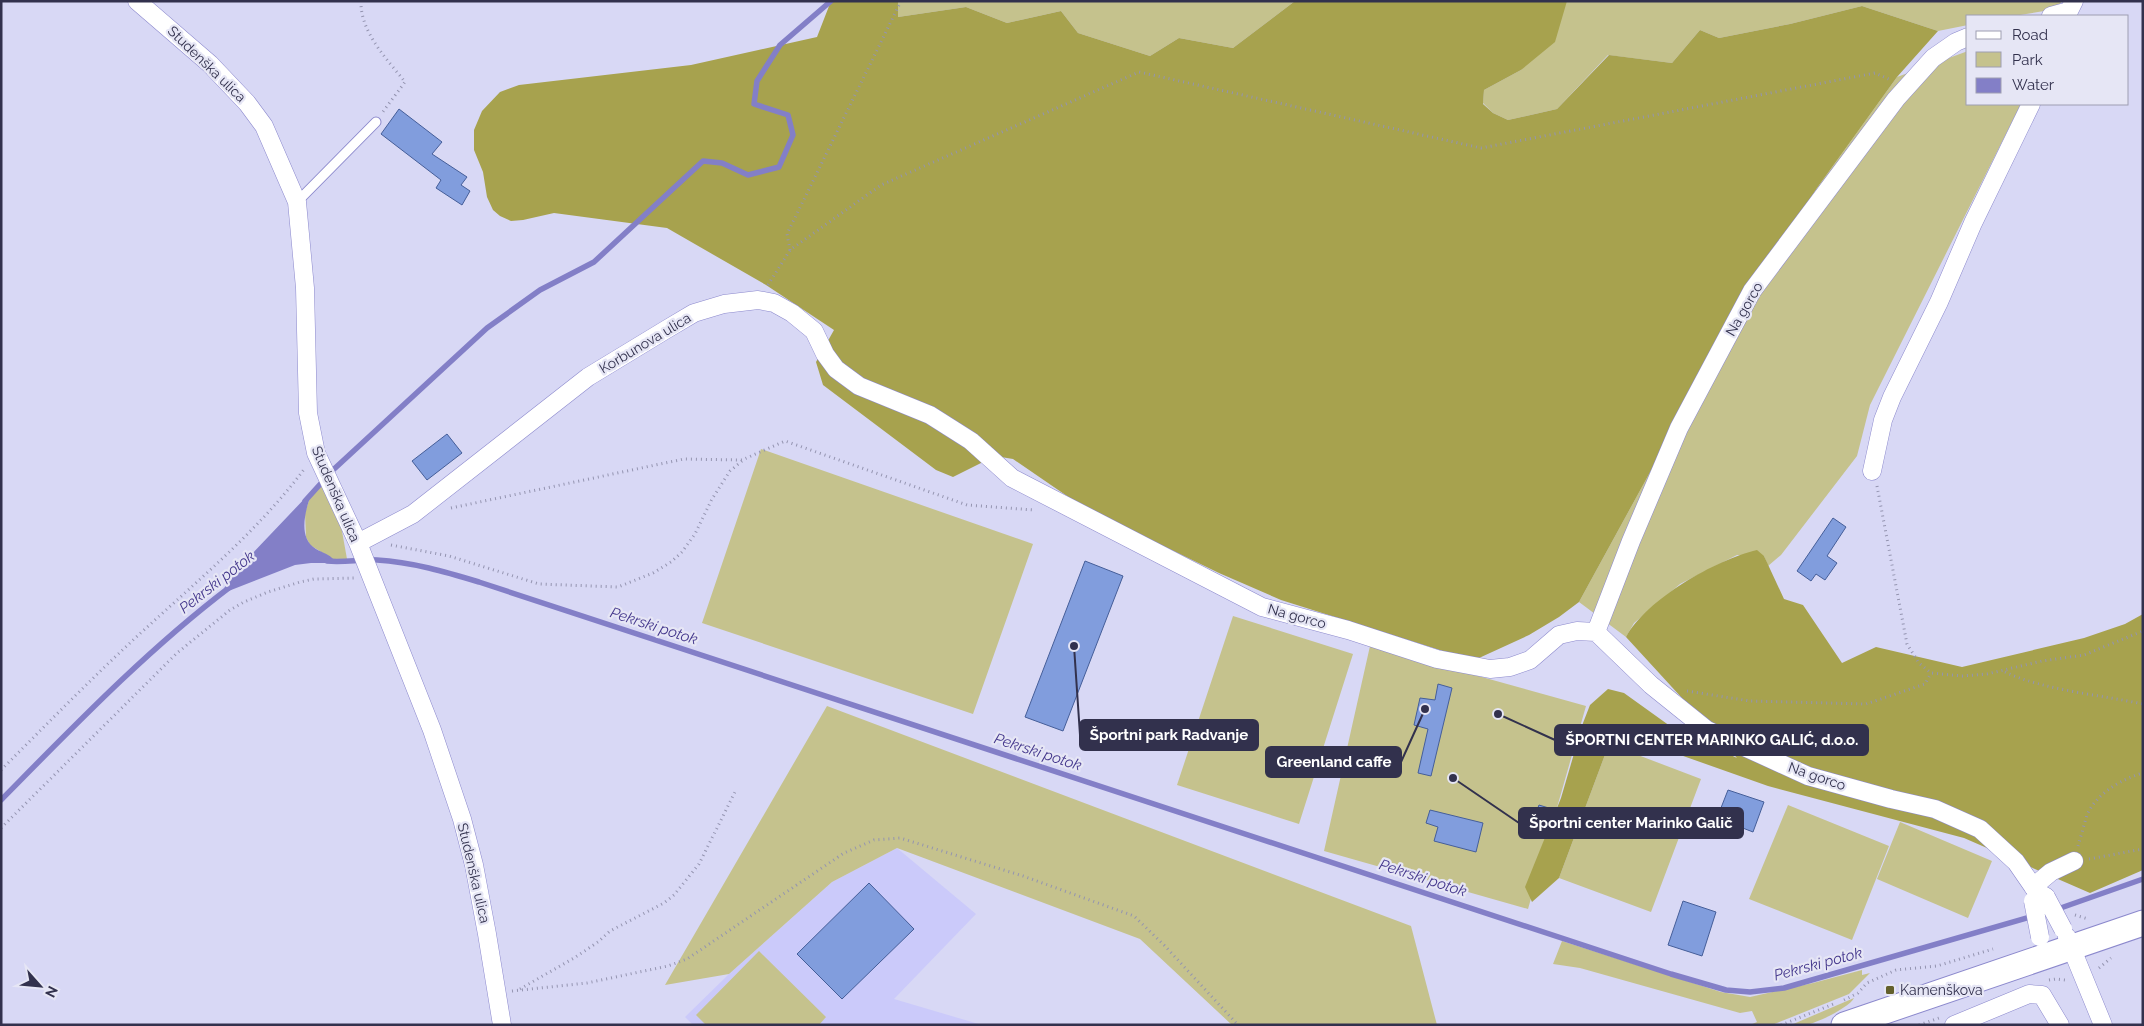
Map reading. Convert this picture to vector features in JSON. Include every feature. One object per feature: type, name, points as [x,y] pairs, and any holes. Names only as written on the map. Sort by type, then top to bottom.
[{"type":"main road","points":[[1844,1025],[2068,938],[2143,923]]},
{"type":"street","name":"Studenška ulica","points":[[137,1],[210,64],[247,103],[264,126],[297,202],[305,288],[308,413],[319,460],[362,544],[369,575],[432,730],[462,819],[476,875],[502,1025]]},
{"type":"street","points":[[2054,15],[2071,9]]},
{"type":"street","name":"Na gorco","points":[[1596,632],[1631,541],[1679,428],[1752,292],[1907,87],[1932,58],[1956,42],[1966,39]]},
{"type":"street","points":[[1872,471],[1883,420],[1892,397],[1939,302],[1973,223],[2030,105]]},
{"type":"street","name":"Korbunova ulica","points":[[362,544],[413,514],[588,378],[694,313],[741,301],[758,300],[774,303],[792,312],[814,332],[825,354],[836,369],[858,386],[930,414],[971,441],[1012,478]]},
{"type":"street","name":"Na gorco","points":[[1012,478],[1262,607],[1348,630],[1438,659],[1490,669],[1510,666],[1530,660],[1559,634],[1577,631],[1596,632],[1651,685],[1707,730],[1808,776],[1891,799],[1935,808],[1980,829],[2016,862],[2068,938],[2103,1025]]},
{"type":"street","points":[[2043,947],[2037,894],[2051,872],[2074,861]]},
{"type":"street","points":[[1954,1025],[2029,994],[2042,995],[2060,1025]]},
{"type":"lane","points":[[297,202],[376,122]]},
{"type":"path","points":[[361,1],[360,13],[375,44],[405,82],[376,122]]},
{"type":"path","points":[[790,250],[787,234],[901,1]]},
{"type":"path","points":[[758,300],[790,250],[881,185],[1139,72],[1481,148],[1875,73],[1907,87]]},
{"type":"path","points":[[362,544],[386,544],[477,564],[534,583],[618,587],[653,573],[671,562],[682,552],[695,534],[712,499],[730,470],[742,460],[785,441],[967,505],[1041,511],[1050,497]]},
{"type":"path","points":[[449,508],[684,459],[742,460]]},
{"type":"path","points":[[1,770],[130,643],[235,546],[319,460]]},
{"type":"path","points":[[1872,471],[1882,505],[1908,644],[1919,662],[1931,673],[1962,676],[2004,671],[2042,661],[2084,655],[2143,631]]},
{"type":"path","points":[[1,828],[177,653],[230,610],[268,592],[307,580],[357,578],[369,575]]},
{"type":"path","points":[[2004,671],[2016,678],[2143,704]]},
{"type":"path","points":[[1651,685],[1750,701],[1866,704],[1925,684],[1931,673]]},
{"type":"path","points":[[2143,773],[2124,780],[2099,797],[2088,814],[2074,861],[2118,855],[2143,848]]},
{"type":"path","points":[[520,990],[574,958],[598,942],[610,931],[664,903],[674,895],[699,864],[735,792]]},
{"type":"path","points":[[497,995],[520,990],[587,983],[660,968],[687,959],[844,853],[874,840],[894,838],[916,842],[1024,876],[1134,916],[1164,945],[1238,1025]]},
{"type":"path","points":[[1780,1025],[1848,999],[1868,983],[1896,970],[1937,966],[1999,948]]},
{"type":"path","points":[[2042,982],[2056,979],[2071,980]]},
{"type":"shaded area","points":[[831,1],[898,1],[898,17],[966,7],[1007,23],[1061,11],[1078,33],[1150,56],[1179,38],[1233,48],[1295,1],[1567,1],[1555,42],[1521,70],[1484,90],[1483,104],[1493,113],[1508,120],[1557,109],[1609,55],[1672,63],[1700,30],[1719,38],[1790,24],[1862,6],[1938,31],[1897,77],[1817,188],[1747,295],[1579,602],[1559,617],[1529,635],[1479,658],[1449,653],[1281,600],[1219,573],[1083,507],[1013,459],[995,456],[953,477],[936,470],[823,385],[816,362],[834,330],[766,285],[667,228],[554,213],[511,221],[493,210],[487,197],[483,172],[474,150],[474,130],[482,111],[500,92],[519,85],[691,65],[817,37]]},
{"type":"shaded area","points":[[1757,550],[1764,556],[1784,599],[1803,605],[1842,663],[1876,647],[1962,667],[2084,638],[2125,624],[2143,614],[2143,870],[2090,893],[1964,838],[1768,786],[1621,734],[1609,744],[1559,878],[1532,902],[1525,887],[1561,798],[1583,723],[1590,705],[1608,689],[1624,693],[1670,726],[1737,758],[1626,637],[1649,609],[1684,583],[1722,562]]},
{"type":"shaded area","points":[[897,848],[976,914],[894,999],[982,1025],[693,1025],[685,1017],[729,974],[832,882]]},
{"type":"green space","points":[[898,1],[1295,1],[1233,48],[1179,38],[1150,56],[1078,33],[1061,11],[1007,23],[966,7],[898,17]]},
{"type":"green space","points":[[1567,1],[2062,1],[2056,9],[2020,15],[1966,15],[1966,25],[1938,31],[1862,6],[1790,24],[1719,38],[1700,30],[1672,63],[1608,55],[1557,109],[1508,120],[1493,113],[1483,103],[1484,90],[1521,70]]},
{"type":"green space","points":[[1966,52],[1966,105],[2020,105],[1870,405],[1857,456],[1781,555],[1768,566],[1764,556],[1737,555],[1680,584],[1634,623],[1626,637],[1579,602],[1747,295],[1817,188],[1897,77]]},
{"type":"green space","points":[[761,449],[1033,544],[973,714],[702,623]]},
{"type":"green space","points":[[325,483],[340,520],[347,559],[334,560],[310,545],[306,537],[305,513],[310,497]]},
{"type":"green space","points":[[1233,616],[1353,654],[1299,824],[1177,785]]},
{"type":"green space","points":[[1370,646],[1586,706],[1528,909],[1324,851]]},
{"type":"green space","points":[[827,706],[1411,926],[1437,1025],[1232,1025],[1140,939],[897,848],[832,882],[729,974],[665,985]]},
{"type":"green space","points":[[1609,744],[1701,779],[1651,912],[1559,878]]},
{"type":"green space","points":[[1788,805],[1889,846],[1852,940],[1749,899]]},
{"type":"green space","points":[[1900,822],[1992,861],[1968,918],[1877,879]]},
{"type":"green space","points":[[1562,941],[1721,992],[1750,997],[1862,970],[1862,975],[1870,973],[1849,994],[1772,1025],[1750,1025],[1757,1022],[1752,1011],[1740,1013],[1580,968],[1553,964]]},
{"type":"green space","points":[[759,951],[826,1017],[819,1025],[706,1025],[696,1015]]},
{"type":"green space","points":[[1854,998],[1840,1010],[1811,1024],[1791,1025]]},
{"type":"water","points":[[308,495],[310,497],[304,525],[307,538],[316,549],[332,558],[334,560],[333,563],[295,565],[226,592],[224,589],[229,578]]},
{"type":"building","points":[[399,109],[442,142],[432,154],[467,177],[461,185],[470,191],[462,205],[436,188],[441,180],[381,134]]},
{"type":"building","points":[[447,434],[462,453],[427,480],[412,461]]},
{"type":"building","points":[[1833,518],[1846,527],[1827,556],[1837,563],[1825,580],[1816,574],[1811,581],[1797,571]]},
{"type":"building","points":[[1085,561],[1123,576],[1063,731],[1025,717]]},
{"type":"building","points":[[1438,684],[1452,688],[1431,776],[1418,773],[1428,729],[1414,725],[1420,698],[1435,700]]},
{"type":"building","points":[[1728,790],[1764,802],[1753,832],[1717,818]]},
{"type":"building","points":[[1539,805],[1552,809],[1543,833],[1530,828]]},
{"type":"building","points":[[1430,810],[1483,823],[1476,852],[1434,841],[1438,827],[1426,823]]},
{"type":"building","points":[[869,883],[914,929],[842,999],[797,954]]},
{"type":"building","points":[[1683,901],[1716,912],[1702,956],[1668,945]]},
{"type":"waterway","points":[[305,501],[333,470],[487,328],[540,290],[594,262],[703,161],[722,163],[748,175],[779,167],[793,135],[788,115],[754,104],[757,81],[780,45],[831,1]]},
{"type":"waterway","name":"Pekrski potok","points":[[327,561],[390,561],[416,565],[479,582],[1671,974],[1726,990],[1750,992],[1784,988],[2034,916]]},
{"type":"waterway","name":"Pekrski potok","points":[[1,800],[169,636],[230,587]]},
{"type":"waterway","name":"Pekrski potok","points":[[2055,910],[2143,879]]},
{"type":"place","name":"Športni park Radvanje","points":[[1074,646]]},
{"type":"place","name":"Greenland caffe","points":[[1425,709]]},
{"type":"place","name":"ŠPORTNI CENTER MARINKO GALIĆ, d.o.o.","points":[[1498,714]]},
{"type":"place","name":"Športni center Marinko Galič","points":[[1453,778]]},
{"type":"place","name":"Kamenškova","points":[[1890,990]]}]
